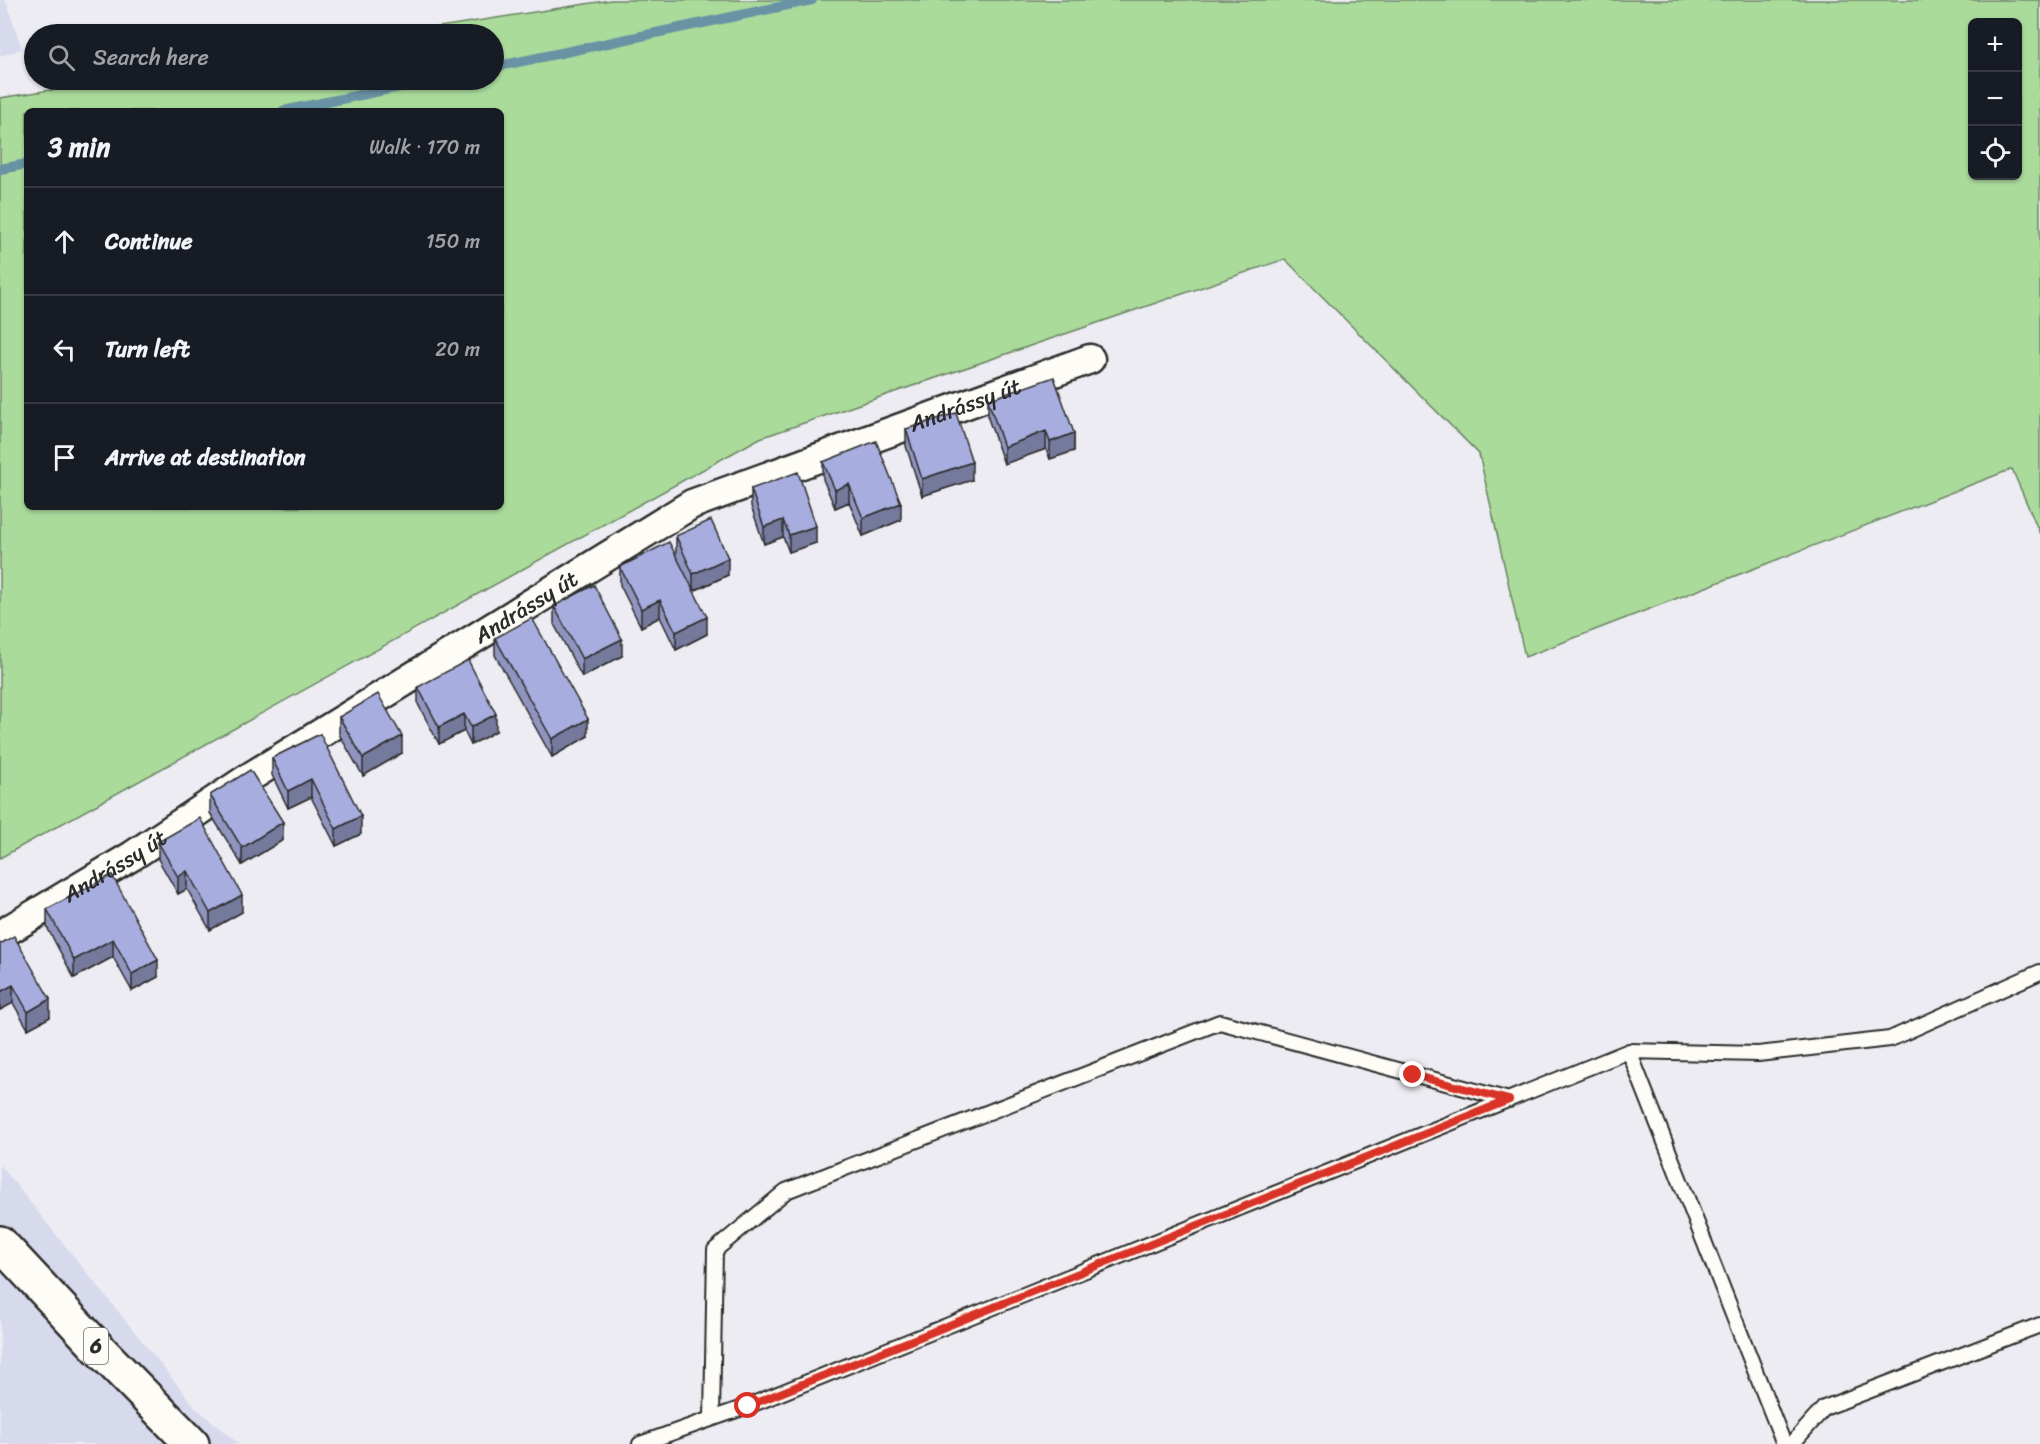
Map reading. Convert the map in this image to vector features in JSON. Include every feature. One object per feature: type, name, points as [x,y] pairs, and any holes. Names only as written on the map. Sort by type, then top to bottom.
[{"type":"main road","name":"6","points":[[0,1243],[192,1444]]},
{"type":"street","name":"Andrássy út","points":[[0,935],[132,856],[250,777],[692,504],[1090,359]]},
{"type":"lane","points":[[640,1444],[712,1419],[1629,1051],[1758,1054],[1890,1039],[2040,972]]},
{"type":"lane","points":[[712,1419],[715,1250],[786,1191],[1220,1022],[1509,1100]]},
{"type":"lane","points":[[1629,1051],[1784,1444]]},
{"type":"lane","points":[[1792,1444],[1824,1408],[2040,1324]]},
{"type":"shaded area","points":[[0,0],[6,0],[22,49],[0,56]]},
{"type":"shaded area","points":[[0,1165],[196,1408],[239,1444],[0,1444]]},
{"type":"green space","points":[[611,0],[2040,0],[2040,534],[2012,469],[1525,657],[1479,454],[1285,259],[760,438],[0,858],[0,98],[51,90],[504,90],[504,24],[459,24]]},
{"type":"building","points":[[1054,377],[1074,433],[1050,442],[1046,431],[1004,447],[988,400]]},
{"type":"building","points":[[956,413],[972,462],[922,479],[906,429]]},
{"type":"building","points":[[876,441],[901,503],[863,518],[849,484],[835,490],[823,462]]},
{"type":"building","points":[[798,472],[816,526],[789,535],[783,520],[764,527],[751,489]]},
{"type":"building","points":[[711,520],[728,558],[693,574],[676,536]]},
{"type":"building","points":[[669,542],[707,617],[676,632],[660,600],[641,609],[620,567]]},
{"type":"building","points":[[594,585],[622,639],[582,659],[554,606]]},
{"type":"building","points":[[532,618],[588,719],[552,739],[495,638]]},
{"type":"building","points":[[468,660],[496,714],[471,727],[464,714],[439,727],[418,687]]},
{"type":"building","points":[[378,694],[402,736],[363,758],[339,717]]},
{"type":"building","points":[[320,734],[361,816],[336,829],[311,779],[288,791],[272,758]]},
{"type":"building","points":[[250,770],[283,822],[242,848],[210,795]]},
{"type":"building","points":[[200,818],[242,895],[210,913],[187,871],[178,877],[158,842]]},
{"type":"building","points":[[112,875],[158,960],[132,974],[113,939],[74,960],[47,909]]},
{"type":"building","points":[[14,936],[50,999],[28,1012],[13,985],[0,992],[0,944]]},
{"type":"waterway","points":[[504,65],[812,0]]},
{"type":"waterway","points":[[298,108],[385,90]]},
{"type":"waterway","points":[[0,169],[24,165]]},
{"type":"route","points":[[748,1406],[1509,1100],[1413,1075]]}]
